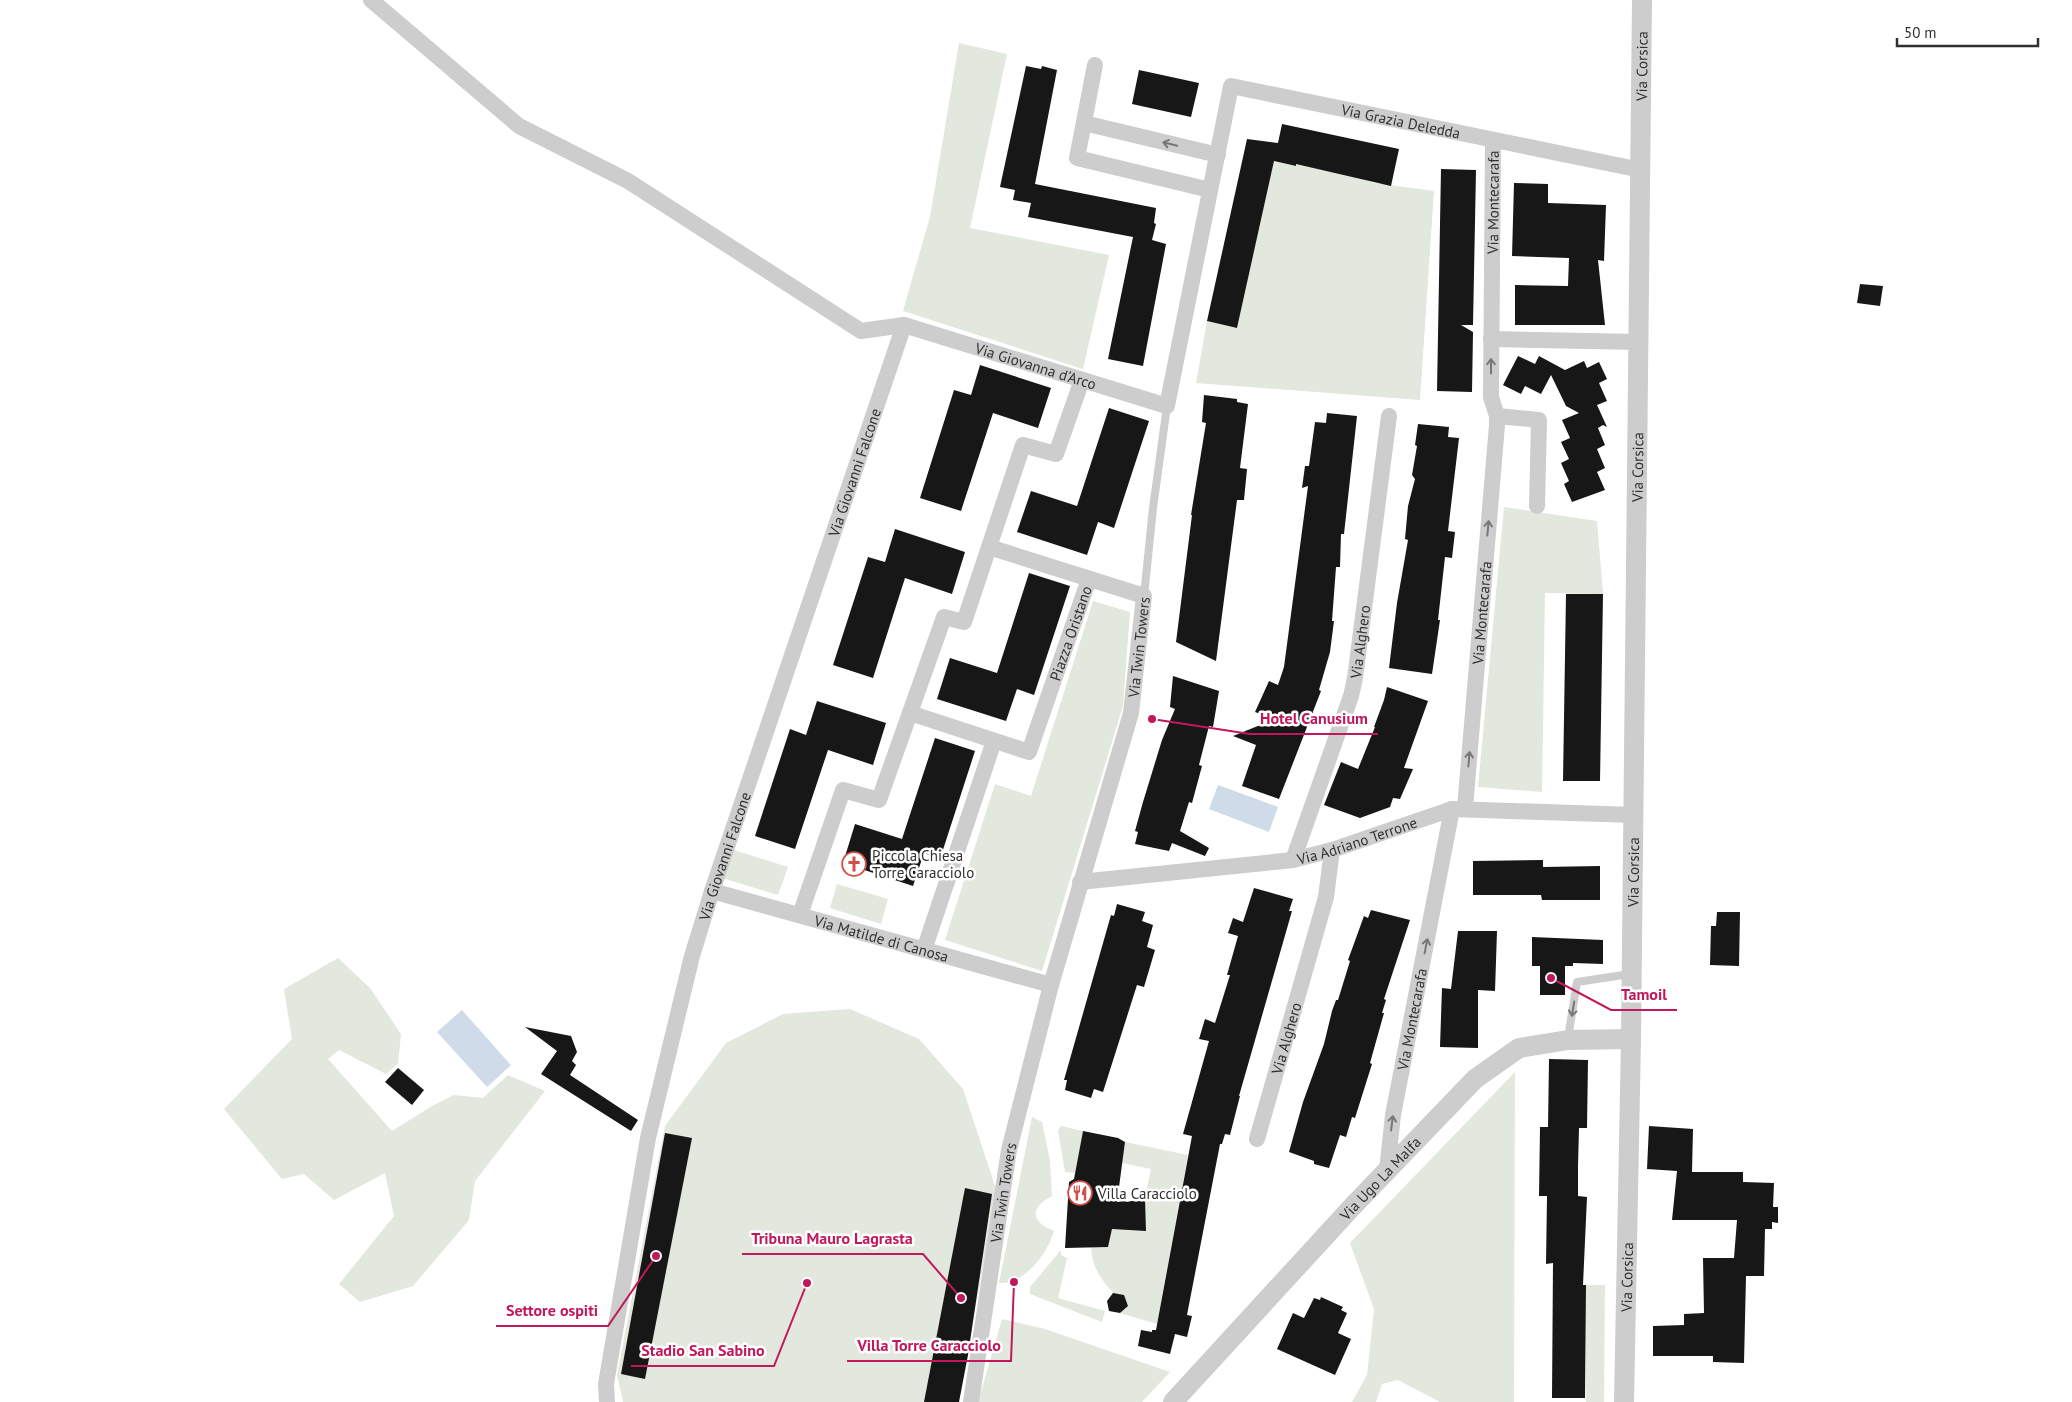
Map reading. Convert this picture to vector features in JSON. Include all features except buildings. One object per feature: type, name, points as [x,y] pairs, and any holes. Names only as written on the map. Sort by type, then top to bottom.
[{"type":"street","points":[[371,0],[519,126],[628,181],[861,332],[904,325]]},
{"type":"street","name":"Via Corsica","points":[[1624,1402],[1632,1039],[1642,0]]},
{"type":"street","points":[[1095,65],[1077,158],[1210,190]]},
{"type":"street","name":"Via Grazia Deledda","points":[[1167,406],[1231,86],[1641,170]]},
{"type":"street","points":[[1084,123],[1218,155]]},
{"type":"street","name":"Via Montecarafa","points":[[1387,1172],[1393,1115],[1459,808],[1497,416],[1491,397],[1493,140]]},
{"type":"street","name":"Via Giovanna d'Arco","points":[[904,325],[1167,406]]},
{"type":"street","name":"Via Giovanni Falcone","points":[[607,1402],[606,1384],[648,1138],[692,956],[712,891],[904,325]]},
{"type":"street","points":[[1491,339],[1639,342]]},
{"type":"street","points":[[800,915],[843,790],[878,800],[944,616],[964,622],[1023,445],[1056,454],[1082,380]]},
{"type":"street","name":"Via Alghero","points":[[1293,860],[1351,696],[1355,678],[1389,416]]},
{"type":"street","points":[[1497,416],[1539,420],[1537,506]]},
{"type":"street","name":"Piazza Oristano","points":[[910,713],[1029,752],[1089,579],[989,547]]},
{"type":"street","points":[[1089,579],[1144,596]]},
{"type":"street","name":"Via Twin Towers","points":[[971,1402],[1009,1150],[1051,985],[1131,713],[1144,596]]},
{"type":"street","points":[[924,950],[994,741]]},
{"type":"street","name":"Via Adriano Terrone","points":[[1080,882],[1293,860],[1332,850],[1459,808],[1634,815]]},
{"type":"street","name":"Via Alghero","points":[[1257,1139],[1326,897],[1332,850]]},
{"type":"street","name":"Via Matilde di Canosa","points":[[712,891],[1051,985]]},
{"type":"street","name":"Via Ugo La Malfa","points":[[1173,1402],[1387,1172],[1476,1080],[1519,1048],[1568,1040],[1632,1039]]},
{"type":"lane","name":"Via Twin Towers","points":[[1144,596],[1153,508],[1167,406]]},
{"type":"lane","points":[[1568,1040],[1577,982],[1632,974]]},
{"type":"shaded area","points":[[959,43],[1007,54],[970,228],[1109,255],[1083,369],[903,311],[930,217]]},
{"type":"shaded area","points":[[1274,161],[1295,166],[1297,161],[1375,183],[1434,191],[1420,400],[1196,383],[1207,321],[1237,328]]},
{"type":"shaded area","points":[[1504,507],[1597,521],[1603,594],[1545,593],[1542,792],[1478,787]]},
{"type":"shaded area","points":[[1093,601],[1130,612],[1123,706],[1042,971],[945,940],[995,784],[1031,796]]},
{"type":"shaded area","points":[[1218,785],[1278,807],[1269,832],[1209,809]]},
{"type":"shaded area","points":[[731,849],[788,867],[778,895],[722,878]]},
{"type":"shaded area","points":[[837,884],[888,899],[881,924],[830,908]]},
{"type":"shaded area","points":[[338,958],[370,988],[401,1034],[398,1064],[386,1074],[339,1050],[328,1059],[392,1131],[432,1106],[454,1095],[483,1098],[508,1075],[545,1091],[475,1181],[469,1220],[413,1286],[360,1302],[339,1284],[394,1216],[385,1173],[334,1200],[304,1174],[282,1179],[224,1109],[292,1039],[284,989]]},
{"type":"shaded area","points":[[850,1009],[919,1039],[963,1089],[997,1192],[958,1402],[623,1402],[617,1375],[665,1126],[726,1043],[783,1014]]},
{"type":"shaded area","points":[[462,1010],[511,1065],[487,1087],[437,1032]]},
{"type":"shaded area","points":[[1515,1072],[1514,1402],[1440,1402],[1398,1380],[1382,1384],[1376,1402],[1352,1402],[1367,1375],[1374,1309],[1350,1243]]},
{"type":"shaded area","points":[[1032,1117],[1042,1122],[1050,1161],[1052,1196],[1040,1205],[1036,1214],[1040,1223],[1054,1231],[1041,1258],[1034,1266],[1017,1279],[999,1283]]},
{"type":"shaded area","points":[[1061,1126],[1083,1131],[1075,1173],[1065,1172],[1058,1130]]},
{"type":"shaded area","points":[[1125,1142],[1188,1155],[1157,1324],[1120,1313],[1128,1306],[1108,1287],[1098,1273],[1092,1256],[1091,1247],[1108,1247],[1112,1229],[1146,1230],[1145,1198],[1151,1169],[1122,1163]]},
{"type":"shaded area","points":[[1061,1250],[1061,1255],[1067,1258],[1058,1298],[1105,1311],[1102,1322],[1030,1294],[1030,1287]]},
{"type":"shaded area","points":[[1586,1285],[1605,1285],[1604,1402],[1586,1402]]},
{"type":"shaded area","points":[[1002,1319],[1045,1329],[1170,1372],[1142,1402],[978,1402]]},
{"type":"place","name":"Hotel Canusium","points":[[1152,719]]},
{"type":"place","name":"Piccola Chiesa Torre Caracciolo","points":[[854,864]]},
{"type":"place","name":"Tamoil","points":[[1551,978]]},
{"type":"place","name":"Villa Caracciolo","points":[[1080,1193]]},
{"type":"place","name":"Settore ospiti","points":[[656,1256]]},
{"type":"place","name":"Villa Torre Caracciolo","points":[[1014,1282]]},
{"type":"place","name":"Stadio San Sabino","points":[[807,1283]]},
{"type":"place","name":"Tribuna Mauro Lagrasta","points":[[961,1298]]}]
